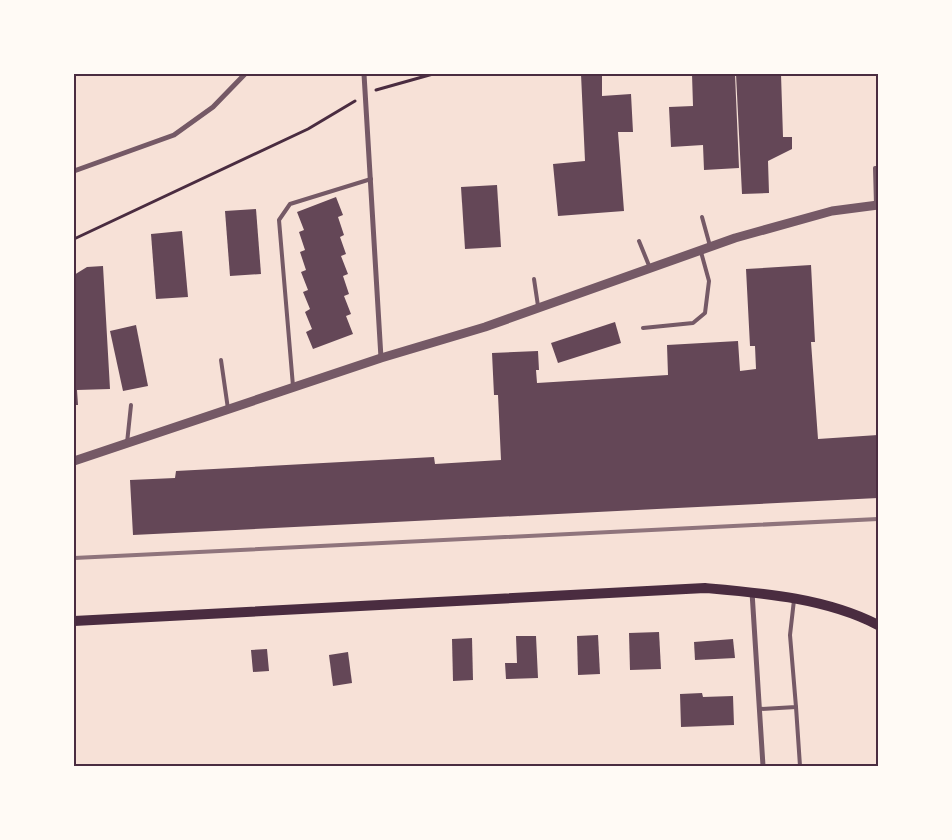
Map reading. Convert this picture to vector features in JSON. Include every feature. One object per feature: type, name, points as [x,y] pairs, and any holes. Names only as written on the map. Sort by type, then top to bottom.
[{"type":"main road","points":[[74,621],[705,588],[752,592],[794,600],[839,610],[863,617],[878,624]]},
{"type":"street","points":[[74,171],[174,135],[213,107],[245,74]]},
{"type":"street","points":[[364,74],[381,358]]},
{"type":"street","points":[[74,461],[381,358],[539,309],[710,246],[832,211],[877,205]]},
{"type":"street","points":[[752,592],[763,766]]},
{"type":"lane","points":[[877,205],[875,168],[878,168]]},
{"type":"lane","points":[[293,388],[279,220],[290,204],[371,179]]},
{"type":"lane","points":[[702,217],[710,246]]},
{"type":"lane","points":[[639,240],[650,268]]},
{"type":"lane","points":[[643,328],[693,323],[705,313],[709,281],[700,250]]},
{"type":"lane","points":[[534,280],[539,309]]},
{"type":"lane","points":[[221,360],[228,409]]},
{"type":"lane","points":[[127,443],[132,405]]},
{"type":"lane","points":[[794,600],[790,635],[800,766]]},
{"type":"lane","points":[[760,710],[796,707]]},
{"type":"path","points":[[375,90],[433,74]]},
{"type":"path","points":[[74,239],[308,129],[353,102]]},
{"type":"building","points":[[581,74],[602,74],[602,96],[631,94],[633,132],[618,132],[624,211],[558,216],[553,164],[585,161]]},
{"type":"building","points":[[692,74],[735,74],[739,168],[704,170],[703,145],[671,147],[669,107],[693,106]]},
{"type":"building","points":[[736,74],[781,74],[783,137],[792,137],[792,149],[768,161],[769,193],[742,194]]},
{"type":"building","points":[[497,185],[501,247],[465,249],[461,187]]},
{"type":"building","points":[[336,197],[343,215],[338,217],[344,235],[340,237],[346,254],[341,256],[348,274],[343,276],[349,294],[344,296],[351,314],[346,316],[353,334],[313,349],[306,332],[312,329],[305,312],[310,309],[303,292],[308,290],[301,272],[306,270],[300,252],[305,250],[299,232],[304,230],[297,212]]},
{"type":"building","points":[[256,209],[261,274],[230,276],[225,211]]},
{"type":"building","points":[[182,231],[188,297],[156,299],[151,234]]},
{"type":"building","points":[[811,265],[815,342],[811,342],[818,439],[878,435],[878,498],[133,535],[130,480],[175,478],[176,471],[434,457],[435,464],[501,460],[498,395],[494,395],[492,353],[538,351],[539,370],[536,370],[537,383],[668,375],[667,345],[738,341],[740,371],[756,369],[755,346],[750,346],[746,269]]},
{"type":"building","points":[[103,266],[110,389],[77,390],[78,405],[74,405],[74,275],[87,267]]},
{"type":"building","points":[[615,322],[621,343],[558,363],[551,343]]},
{"type":"building","points":[[136,325],[148,386],[123,391],[110,331]]},
{"type":"building","points":[[659,632],[661,669],[630,670],[629,633]]},
{"type":"building","points":[[598,635],[600,674],[578,675],[577,636]]},
{"type":"building","points":[[516,636],[536,636],[538,678],[506,679],[505,663],[517,663]]},
{"type":"building","points":[[472,638],[473,680],[453,681],[452,639]]},
{"type":"building","points":[[733,639],[735,658],[695,660],[694,642]]},
{"type":"building","points":[[267,649],[269,671],[253,672],[251,650]]},
{"type":"building","points":[[348,652],[352,683],[333,686],[329,655]]},
{"type":"building","points":[[702,693],[703,697],[733,696],[734,725],[681,727],[680,694]]},
{"type":"railway","points":[[74,558],[878,519]]}]
